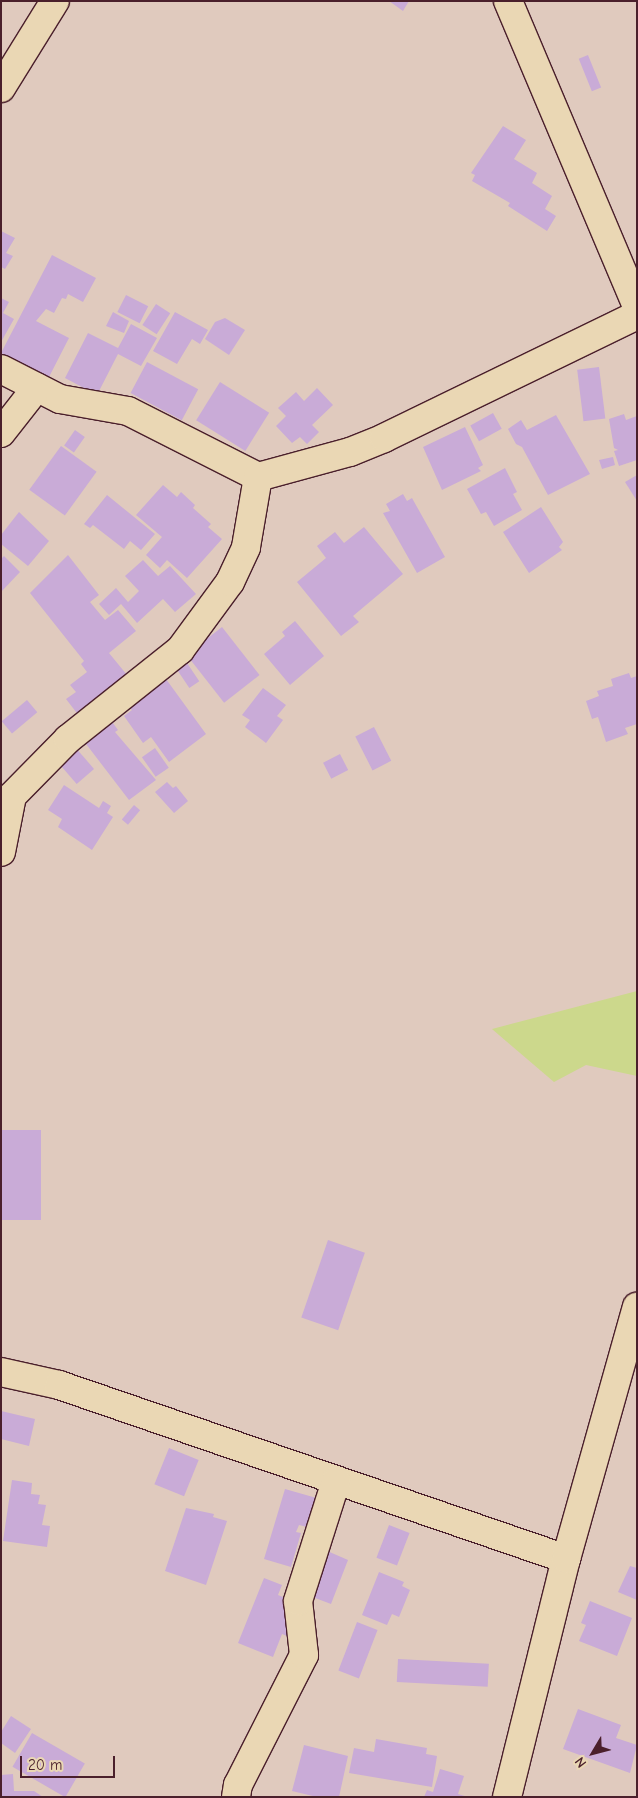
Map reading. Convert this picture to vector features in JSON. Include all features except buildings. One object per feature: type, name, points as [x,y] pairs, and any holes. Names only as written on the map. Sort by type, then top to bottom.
[{"type":"street","points":[[1,88],[55,1]]},
{"type":"street","points":[[508,1],[637,306]]},
{"type":"street","points":[[1,370],[60,399],[128,411],[258,477],[350,452],[384,438],[637,316]]},
{"type":"street","points":[[1,433],[37,387]]},
{"type":"street","points":[[1,852],[12,796],[68,739],[180,650],[230,582],[246,547],[258,477]]},
{"type":"street","points":[[507,1797],[566,1559],[637,1307]]},
{"type":"street","points":[[1,1372],[59,1385],[566,1559]]},
{"type":"street","points":[[236,1797],[238,1785],[304,1655],[298,1600],[336,1481]]},
{"type":"green space","points":[[637,991],[637,1076],[586,1065],[554,1082],[492,1029]]}]
